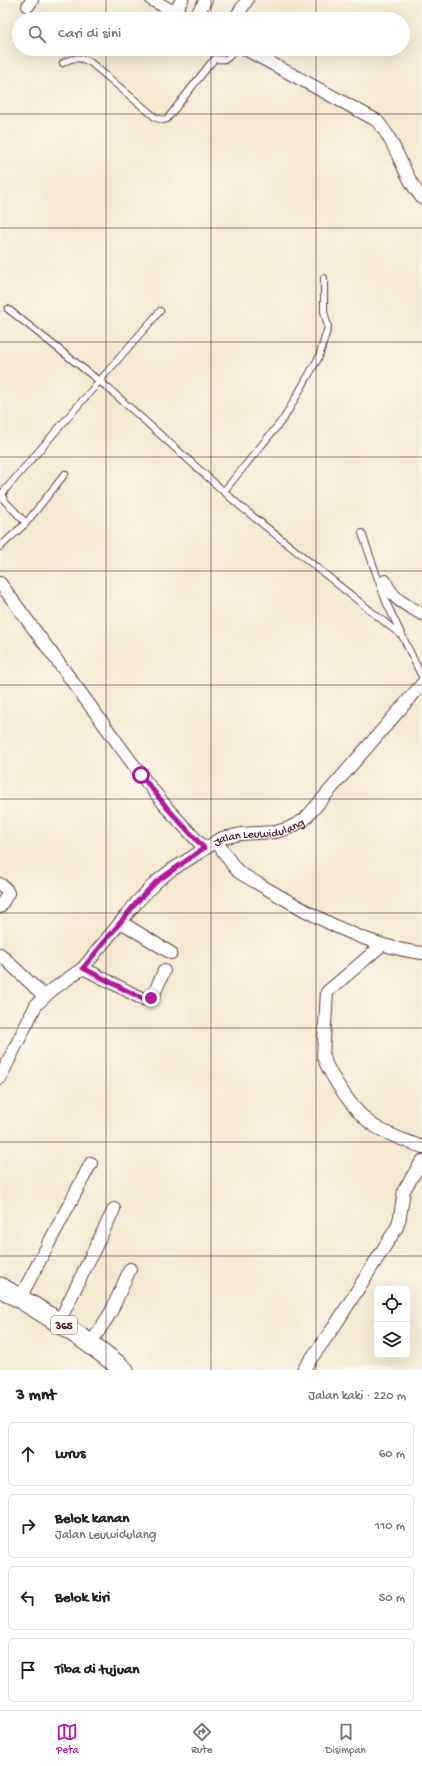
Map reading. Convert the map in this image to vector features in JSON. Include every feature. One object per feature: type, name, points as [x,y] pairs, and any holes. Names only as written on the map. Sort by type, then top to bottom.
[{"type":"main road","name":"365","points":[[0,1287],[59,1322],[90,1343],[124,1370]]},
{"type":"street","points":[[152,0],[174,12],[182,0]]},
{"type":"street","points":[[198,12],[206,0]]},
{"type":"street","points":[[240,12],[247,0]]},
{"type":"street","points":[[258,56],[376,120],[386,134],[410,180],[422,198]]},
{"type":"street","points":[[385,581],[395,598],[422,614]]},
{"type":"street","points":[[0,583],[141,775],[168,809],[204,848]]},
{"type":"street","name":"Jalan Leuwidulang","points":[[0,1078],[31,1012],[44,996],[83,968],[156,882],[216,841],[241,834],[276,832],[289,828],[304,820],[422,684]]},
{"type":"street","points":[[216,841],[234,868],[240,873],[300,908],[382,945],[422,952]]},
{"type":"street","points":[[0,884],[8,893],[0,907]]},
{"type":"street","points":[[121,922],[171,953]]},
{"type":"street","points":[[382,945],[327,992],[323,1056],[326,1064],[349,1100],[364,1117],[375,1127],[422,1147]]},
{"type":"street","points":[[0,954],[44,996]]},
{"type":"street","points":[[83,968],[143,999],[147,999],[154,994],[164,971]]},
{"type":"street","points":[[303,1370],[336,1324],[396,1227],[400,1217],[404,1190],[422,1161]]},
{"type":"street","points":[[20,1298],[91,1163]]},
{"type":"street","points":[[59,1322],[114,1209]]},
{"type":"street","points":[[90,1343],[111,1312],[130,1269]]},
{"type":"lane","points":[[63,63],[76,57],[90,62],[156,118],[163,120],[167,119],[210,64],[215,60],[224,61],[230,56]]},
{"type":"lane","points":[[224,491],[284,418],[319,358],[328,328],[324,312],[324,278]]},
{"type":"lane","points":[[8,309],[98,382],[108,388],[224,491],[402,636]]},
{"type":"lane","points":[[26,523],[4,500],[2,494],[160,311]]},
{"type":"lane","points":[[0,548],[26,523],[65,474]]},
{"type":"lane","points":[[362,533],[386,602],[422,677]]},
{"type":"route","points":[[141,775],[168,809],[204,848],[156,882],[137,902],[83,968],[143,999],[151,998]]}]
